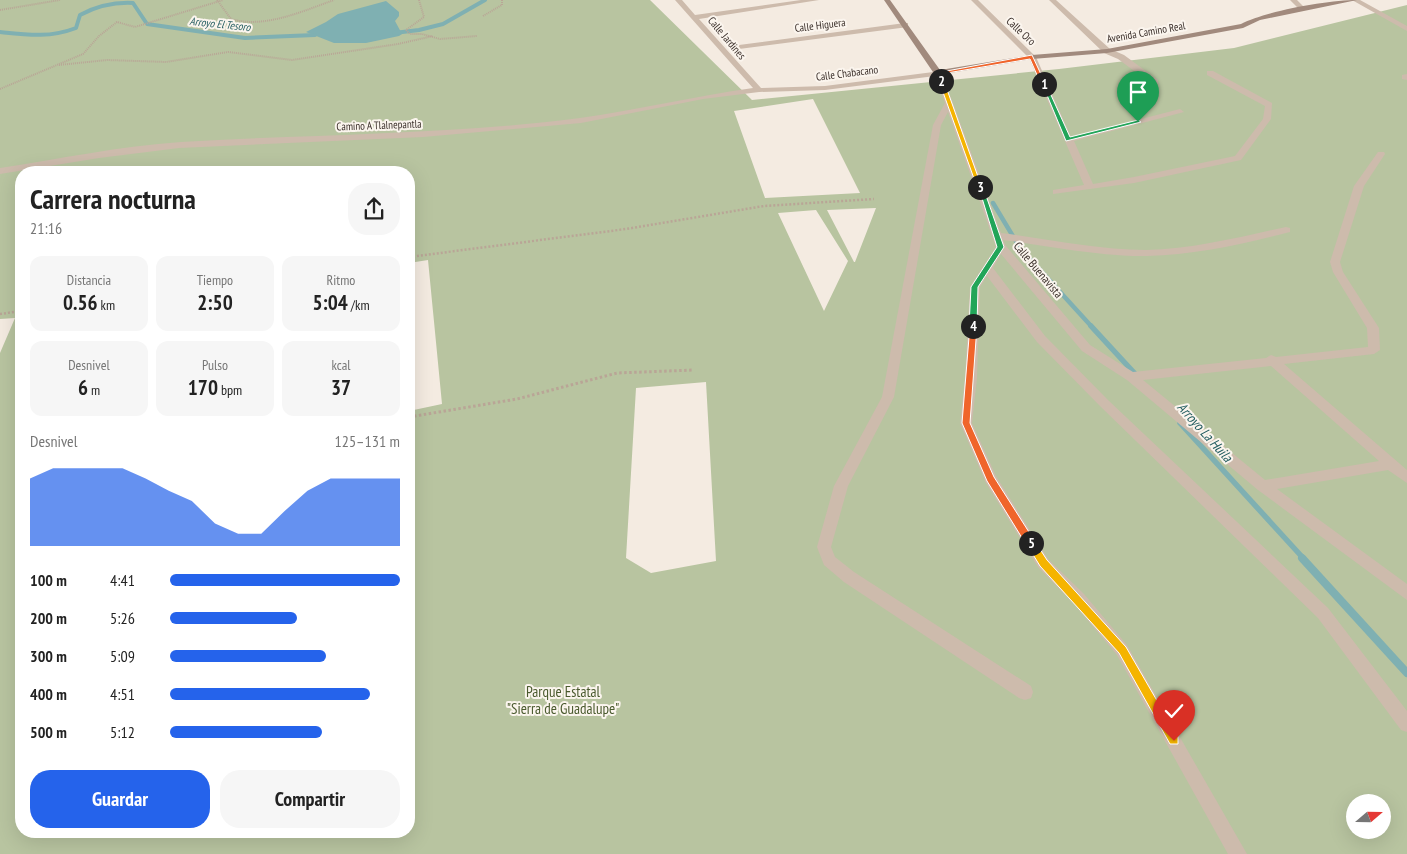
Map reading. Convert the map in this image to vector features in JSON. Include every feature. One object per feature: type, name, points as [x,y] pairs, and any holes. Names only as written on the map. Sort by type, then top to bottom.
[{"type":"street","name":"Calle Jardines","points":[[678,0],[758,90]]},
{"type":"street","points":[[694,17],[816,0]]},
{"type":"street","name":"Calle Buenavista","points":[[887,0],[938,73],[999,242],[1086,348],[1131,376],[1263,486],[1407,593]]},
{"type":"street","name":"Calle Oro","points":[[974,0],[1032,57]]},
{"type":"street","points":[[1052,0],[1107,51],[1121,57],[1155,82]]},
{"type":"street","points":[[1292,0],[1302,9]]},
{"type":"street","points":[[1354,0],[1407,28]]},
{"type":"street","name":"Avenida Camino Real","points":[[938,73],[1032,57],[1107,51],[1242,26],[1258,18],[1354,0]]},
{"type":"street","name":"Calle Higuera","points":[[739,47],[905,25]]},
{"type":"street","points":[[1032,57],[1089,186]]},
{"type":"street","name":"Calle Chabacano","points":[[758,90],[824,88],[938,73]]},
{"type":"street","points":[[1056,192],[1134,180],[1238,158],[1267,119],[1269,105],[1210,73]]},
{"type":"street","name":"Camino A Tlalnepantla","points":[[31,166],[179,145],[423,134],[580,120],[702,97],[758,90]]},
{"type":"street","points":[[949,102],[937,125],[888,397],[841,486],[824,547],[829,561],[848,577],[1025,692]]},
{"type":"street","points":[[1068,140],[1180,112]]},
{"type":"street","points":[[1131,376],[1271,359],[1374,350],[1373,328],[1338,272],[1336,262],[1359,186],[1381,154]]},
{"type":"street","name":"Camino A Tlalnepantla","points":[[0,171],[15,169]]},
{"type":"street","points":[[1238,854],[1122,650],[1043,563],[990,478],[966,423],[971,378],[974,287],[987,268],[999,242],[1147,253],[1205,248],[1286,230]]},
{"type":"street","points":[[987,268],[1041,338],[1104,403],[1323,613],[1407,724]]},
{"type":"street","points":[[1271,359],[1407,478]]},
{"type":"street","points":[[1263,486],[1390,464]]},
{"type":"path","points":[[0,10],[60,0]]},
{"type":"path","points":[[0,89],[83,54],[99,36],[117,22],[135,27],[223,0]]},
{"type":"path","points":[[218,1],[229,18],[241,23],[277,17],[334,0]]},
{"type":"path","points":[[419,0],[424,18],[406,30],[410,34],[433,36],[440,39],[477,36]]},
{"type":"path","points":[[483,16],[502,5],[503,0]]},
{"type":"path","points":[[59,65],[107,60],[166,62],[228,52],[292,60],[398,44],[433,36]]},
{"type":"path","points":[[415,256],[626,229],[764,206],[874,199]]},
{"type":"path","points":[[0,314],[15,312]]},
{"type":"path","points":[[415,416],[517,399],[617,373],[694,370]]},
{"type":"green space","name":"Parque Estatal \"Sierra de Guadalupe\"","points":[[0,0],[650,0],[752,100],[1059,69],[1234,48],[1407,5],[1407,854],[0,854],[0,353],[15,318],[0,319]],"holes":[[[813,99],[860,193],[765,198],[734,111]],[[876,208],[855,262],[854,262],[827,210]],[[816,210],[848,261],[824,311],[778,213]],[[706,382],[716,561],[651,573],[626,558],[636,388]]]},
{"type":"water","points":[[386,1],[399,12],[399,16],[395,21],[402,34],[399,36],[366,43],[334,43],[306,32],[338,14]]},
{"type":"waterway","name":"Arroyo El Tesoro","points":[[394,33],[419,30],[443,24],[485,0]]},
{"type":"waterway","name":"Arroyo El Tesoro","points":[[0,32],[39,35],[57,33],[76,28],[80,15],[86,12],[105,5],[133,3],[147,24],[245,38],[315,35]]},
{"type":"waterway","name":"Arroyo La Huila","points":[[993,203],[1020,248],[1092,327]]},
{"type":"waterway","name":"Arroyo La Huila","points":[[1091,326],[1138,377]]},
{"type":"waterway","name":"Arroyo La Huila","points":[[1180,423],[1304,559]]},
{"type":"waterway","name":"Arroyo La Huila","points":[[1302,558],[1407,673]]},
{"type":"route","points":[[1138,122],[1068,140],[1032,57],[938,73],[1001,247],[974,287],[971,378],[966,423],[990,478],[1043,563],[1079,599],[1122,650],[1174,741]]}]
